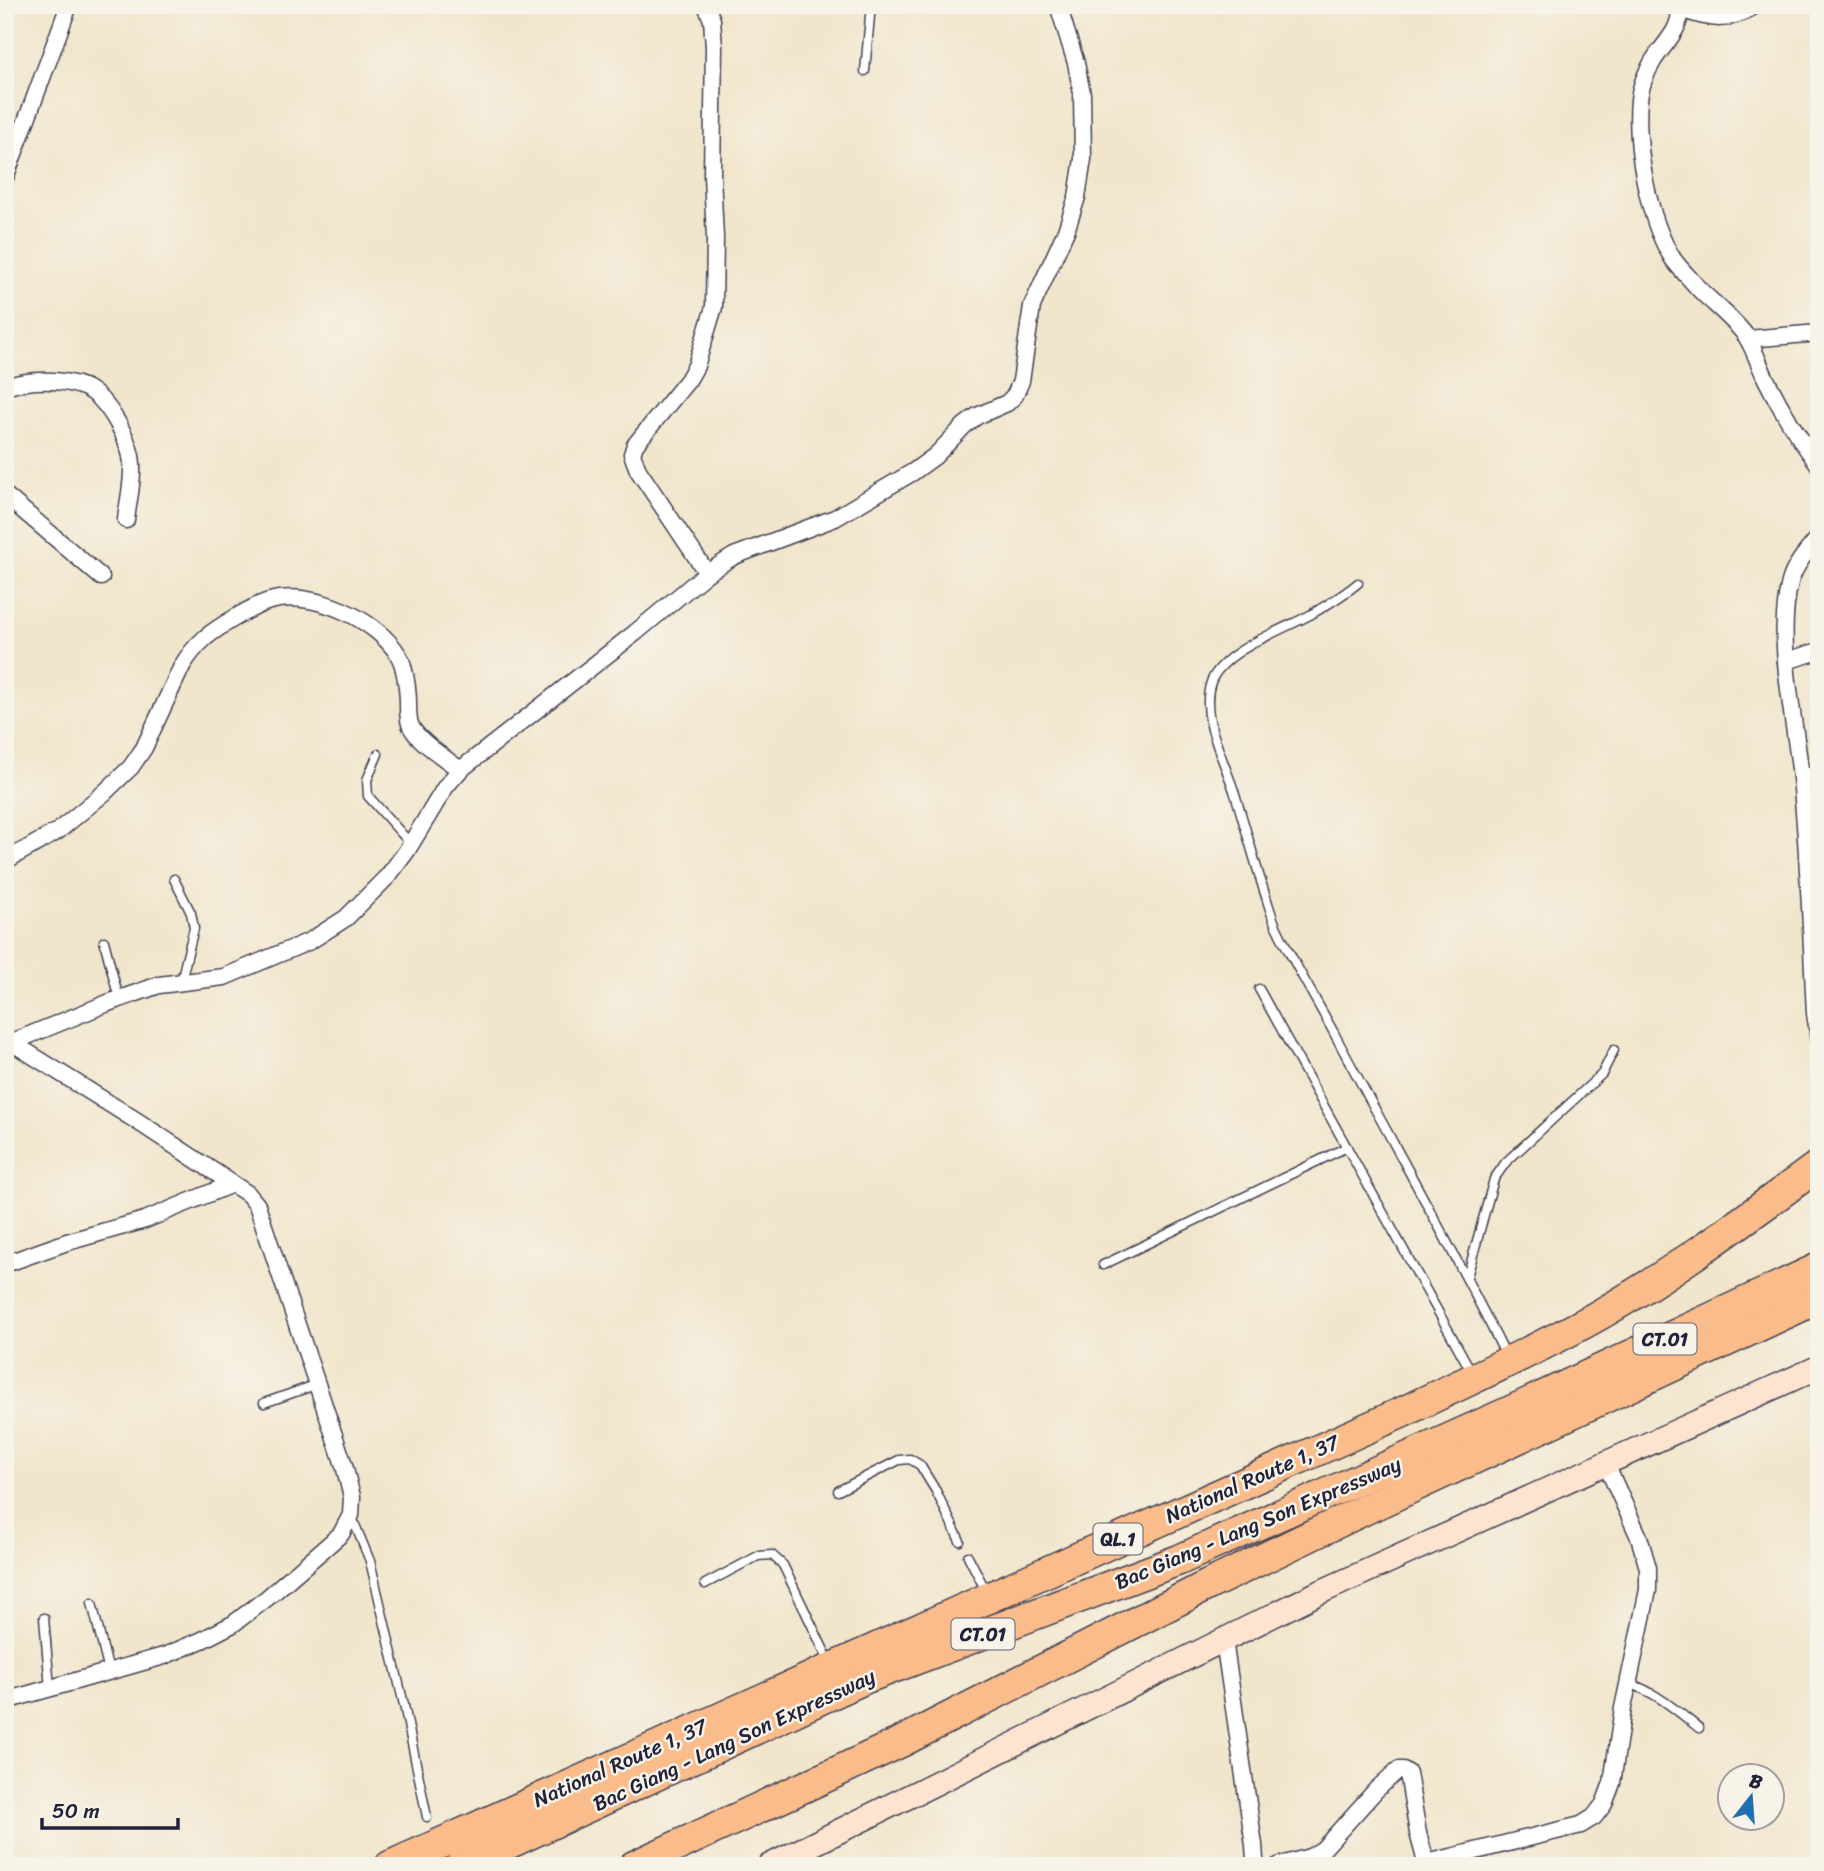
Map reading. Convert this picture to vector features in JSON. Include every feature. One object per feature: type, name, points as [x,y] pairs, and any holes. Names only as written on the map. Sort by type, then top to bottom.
[{"type":"highway","name":"National Route 1, 37","points":[[390,1866],[1403,1412],[1508,1362],[1597,1317],[1651,1284],[1819,1165]]},
{"type":"highway","name":"Bac Giang - Lang Son Expressway","points":[[460,1866],[866,1678],[1179,1560],[1511,1411],[1819,1268]]},
{"type":"highway","name":"Bac Giang - Lang Son Expressway","points":[[634,1866],[901,1742],[1208,1585],[1353,1515],[1819,1298]]},
{"type":"street","points":[[5,178],[69,5]]},
{"type":"street","points":[[706,5],[712,20],[714,47],[714,307],[696,366],[688,380],[635,445],[632,454],[638,470],[707,573]]},
{"type":"street","points":[[7,1041],[159,985],[224,977],[310,942],[346,918],[388,876],[446,786],[460,770],[707,573],[734,556],[835,518],[935,457],[977,416],[1007,403],[1015,395],[1021,381],[1032,306],[1066,231],[1077,197],[1083,159],[1082,94],[1076,63],[1058,5]]},
{"type":"street","points":[[1756,5],[1728,19],[1709,18],[1680,7],[1679,21],[1653,60],[1643,80],[1639,100],[1645,184],[1654,218],[1673,258],[1700,290],[1734,320],[1748,339],[1780,407],[1819,465]]},
{"type":"street","points":[[1748,339],[1819,333]]},
{"type":"street","points":[[5,387],[54,382],[85,388],[95,395],[123,431],[128,446],[132,465],[126,520]]},
{"type":"street","points":[[5,495],[101,577]]},
{"type":"street","points":[[1819,537],[1800,559],[1790,579],[1786,608],[1786,661],[1806,831],[1815,1013],[1819,1041]]},
{"type":"street","points":[[5,861],[58,831],[131,767],[144,748],[189,655],[206,637],[249,610],[269,601],[293,598],[320,601],[358,618],[384,638],[401,658],[408,693],[409,723],[415,733],[460,770]]},
{"type":"street","points":[[1786,661],[1819,651]]},
{"type":"street","points":[[1801,776],[1819,776]]},
{"type":"street","points":[[5,1700],[164,1656],[233,1624],[341,1534],[351,1515],[352,1497],[318,1384],[257,1205],[247,1194],[137,1121],[7,1041]]},
{"type":"street","points":[[5,1264],[67,1242],[145,1220],[232,1184]]},
{"type":"street","points":[[769,1866],[1316,1594],[1819,1367]]},
{"type":"street","points":[[1278,1866],[1310,1857],[1323,1849],[1376,1790],[1398,1770],[1408,1773],[1418,1833],[1427,1865],[1580,1825],[1594,1816],[1604,1804],[1612,1783],[1623,1708],[1648,1590],[1648,1568],[1639,1537],[1606,1464]]},
{"type":"street","points":[[1224,1640],[1254,1845],[1254,1866]]},
{"type":"lane","points":[[865,71],[871,5]]},
{"type":"lane","points":[[1358,583],[1347,593],[1311,614],[1243,649],[1223,665],[1212,681],[1207,701],[1210,720],[1276,924],[1467,1277],[1508,1362]]},
{"type":"lane","points":[[378,754],[367,780],[368,796],[411,844]]},
{"type":"lane","points":[[174,879],[194,920],[181,981]]},
{"type":"lane","points":[[104,941],[119,999]]},
{"type":"lane","points":[[1259,989],[1475,1377]]},
{"type":"lane","points":[[1467,1277],[1494,1179],[1506,1162],[1602,1074],[1614,1050]]},
{"type":"lane","points":[[1103,1265],[1347,1147]]},
{"type":"lane","points":[[264,1403],[318,1384]]},
{"type":"lane","points":[[838,1491],[899,1460],[910,1459],[920,1465],[936,1491],[960,1541]]},
{"type":"lane","points":[[351,1515],[370,1562],[427,1817]]},
{"type":"lane","points":[[705,1584],[758,1556],[772,1555],[783,1565],[832,1667]]},
{"type":"lane","points":[[968,1556],[989,1597]]},
{"type":"lane","points":[[92,1603],[109,1672]]},
{"type":"lane","points":[[44,1618],[50,1688]]},
{"type":"lane","points":[[1628,1684],[1645,1689],[1658,1697],[1699,1728]]}]
